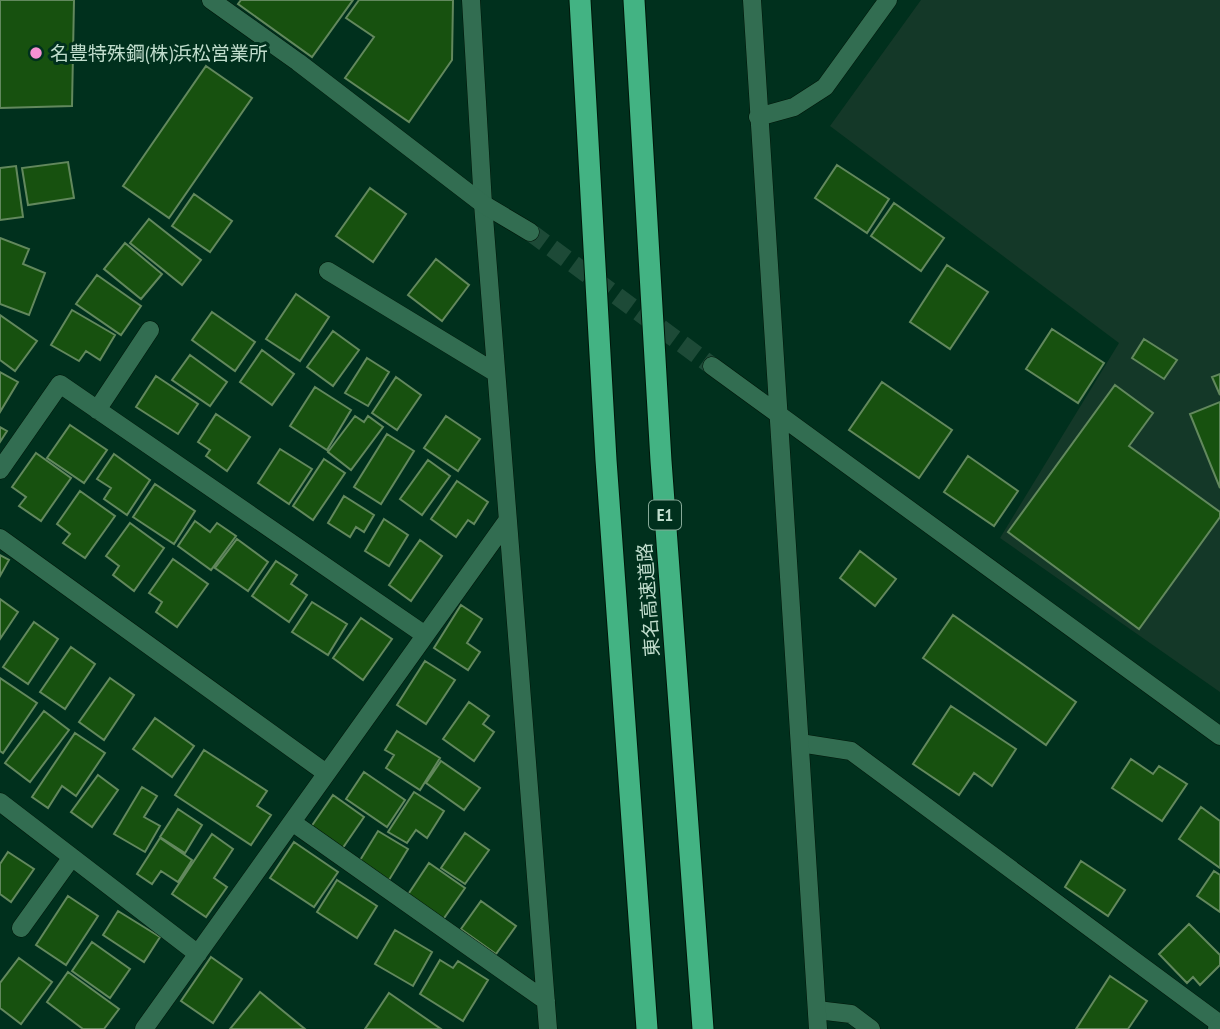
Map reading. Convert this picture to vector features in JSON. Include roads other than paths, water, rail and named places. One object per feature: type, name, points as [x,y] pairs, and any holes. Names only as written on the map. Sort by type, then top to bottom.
[{"type":"highway","name":"東名高速道路","points":[[580,0],[607,474],[647,1029]]},
{"type":"highway","name":"東名高速道路","points":[[635,0],[661,461],[704,1029]]},
{"type":"street","points":[[211,0],[298,62],[483,204],[530,232]]},
{"type":"street","points":[[471,0],[483,204],[548,1029]]},
{"type":"street","points":[[752,0],[818,1029]]},
{"type":"street","points":[[758,117],[794,107],[825,87],[888,0]]},
{"type":"street","points":[[328,271],[496,373]]},
{"type":"street","points":[[97,410],[150,330]]},
{"type":"street","points":[[712,366],[1220,736]]},
{"type":"street","points":[[0,470],[60,384],[425,635]]},
{"type":"street","points":[[144,1029],[508,521]]},
{"type":"street","points":[[0,538],[326,773]]},
{"type":"street","points":[[800,743],[851,751],[1219,1026]]},
{"type":"street","points":[[0,802],[198,954]]},
{"type":"street","points":[[292,822],[546,1001]]},
{"type":"street","points":[[21,928],[72,857]]},
{"type":"street","points":[[817,1010],[851,1014],[871,1029]]},
{"type":"tunnel","points":[[530,232],[712,366]]},
{"type":"place","name":"名豊特殊鋼(株)浜松営業所","points":[[36,53]]}]
